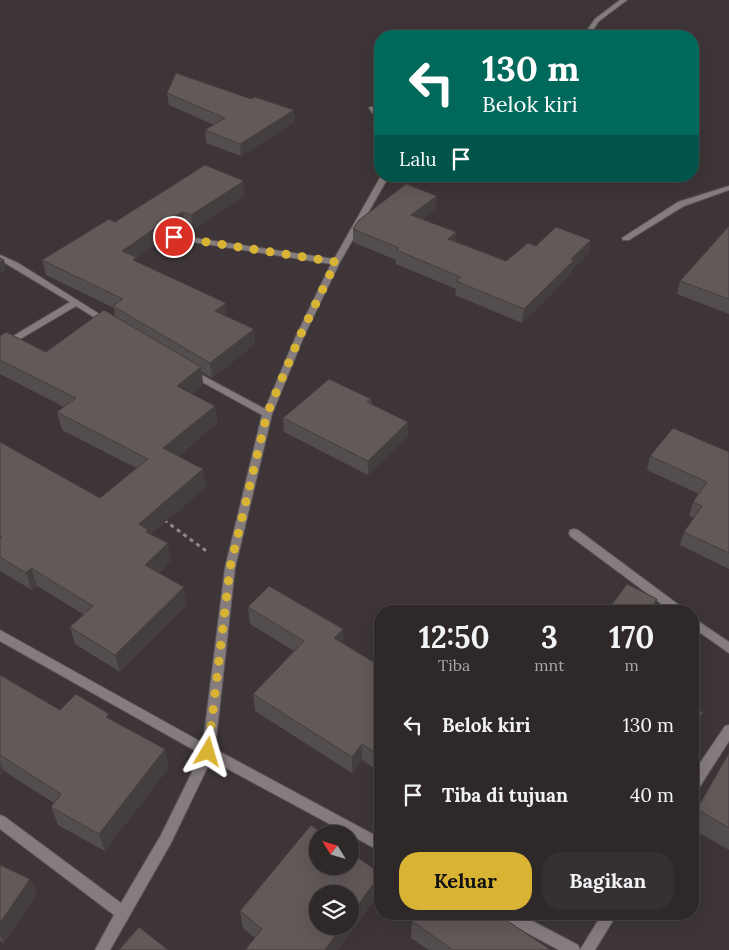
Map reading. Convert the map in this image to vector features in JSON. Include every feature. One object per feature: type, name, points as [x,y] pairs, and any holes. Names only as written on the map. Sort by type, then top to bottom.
[{"type":"street","points":[[588,30],[624,0]]},
{"type":"street","points":[[102,950],[166,839],[208,752],[230,568],[267,414],[300,336],[336,262],[382,182]]},
{"type":"street","points":[[626,238],[680,204],[729,188]]},
{"type":"street","points":[[174,237],[336,262]]},
{"type":"street","points":[[0,257],[115,326]]},
{"type":"street","points":[[0,348],[76,302]]},
{"type":"street","points":[[186,370],[267,414]]},
{"type":"street","points":[[574,533],[671,605]]},
{"type":"street","points":[[699,626],[729,648]]},
{"type":"street","points":[[0,635],[208,752],[374,842]]},
{"type":"street","points":[[699,776],[729,730]]},
{"type":"street","points":[[0,821],[124,914]]},
{"type":"street","points":[[517,920],[573,950]]},
{"type":"street","points":[[587,950],[606,920]]},
{"type":"path","points":[[159,516],[230,568]]},
{"type":"building","points":[[176,73],[251,99],[255,97],[294,110],[240,144],[205,130],[225,118],[167,93]]},
{"type":"building","points":[[205,165],[244,181],[191,215],[183,212],[167,220],[122,251],[136,257],[133,260],[226,303],[215,311],[254,329],[210,363],[113,306],[123,299],[42,260],[109,219],[115,222]]},
{"type":"building","points":[[406,184],[437,196],[411,215],[456,232],[448,239],[506,261],[528,243],[536,246],[556,227],[591,240],[571,259],[574,260],[524,309],[456,281],[461,277],[396,250],[399,248],[353,229],[359,220]]},
{"type":"building","points":[[729,226],[729,299],[680,281]]},
{"type":"building","points":[[104,310],[201,367],[177,386],[215,406],[163,448],[203,469],[139,524],[148,530],[146,532],[168,543],[145,565],[184,587],[115,655],[70,627],[93,606],[31,568],[26,573],[0,557],[0,539],[2,537],[0,536],[0,442],[100,498],[148,459],[57,412],[76,398],[0,360],[0,336],[6,332],[46,352]]},
{"type":"building","points":[[329,379],[371,399],[367,402],[408,422],[368,461],[283,418]]},
{"type":"building","points":[[673,428],[729,452],[729,553],[684,532],[702,506],[693,502],[707,482],[650,456]]},
{"type":"building","points":[[627,584],[657,599],[653,605],[611,605]]},
{"type":"building","points":[[269,586],[343,629],[334,638],[374,662],[374,752],[362,744],[352,757],[253,694],[304,641],[248,607]]},
{"type":"building","points":[[0,675],[60,710],[76,694],[109,714],[106,717],[165,749],[99,834],[51,807],[61,794],[0,755]]},
{"type":"building","points":[[699,710],[703,712],[699,718]]},
{"type":"building","points":[[729,753],[729,828],[699,810],[699,806]]},
{"type":"building","points":[[309,827],[309,875],[359,875],[359,858],[374,869],[374,883],[359,904],[359,885],[309,885],[309,935],[336,935],[325,950],[245,950],[262,929],[240,911]]},
{"type":"building","points":[[0,865],[30,879],[0,923]]},
{"type":"building","points":[[506,920],[551,950],[453,950],[412,921]]},
{"type":"building","points":[[139,927],[168,950],[119,950]]},
{"type":"route","points":[[174,237],[336,262],[300,336],[267,414],[230,568],[208,752]]}]
